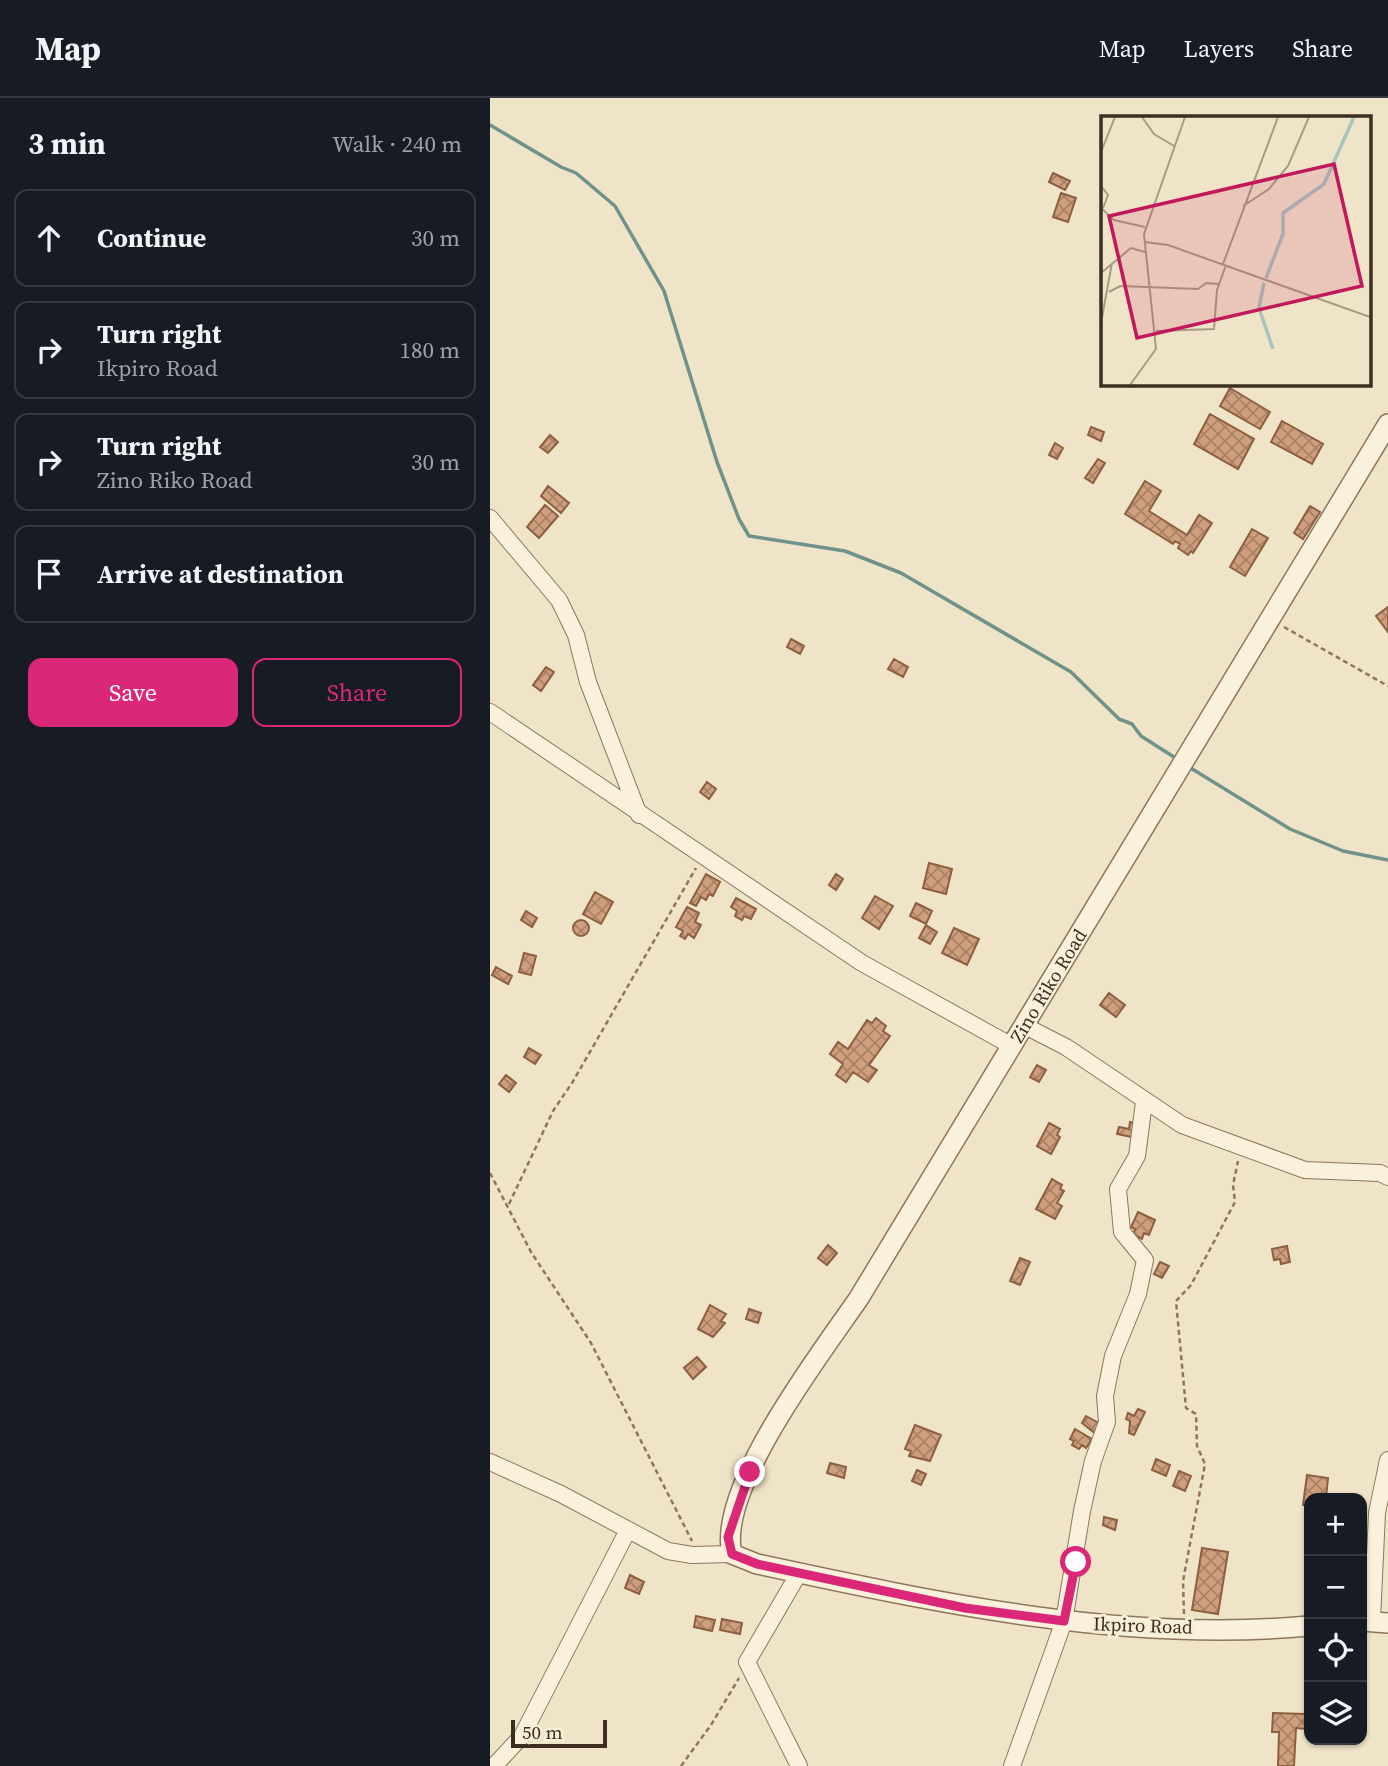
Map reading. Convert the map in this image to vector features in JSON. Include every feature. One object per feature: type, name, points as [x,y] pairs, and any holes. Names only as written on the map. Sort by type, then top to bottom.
[{"type":"street","name":"Zino Riko Road","points":[[732,1554],[728,1537],[736,1509],[750,1472],[789,1400],[859,1298],[1388,424]]},
{"type":"street","points":[[490,518],[550,585],[559,600],[576,635],[588,682],[639,815]]},
{"type":"street","points":[[490,712],[862,963],[1012,1046]]},
{"type":"street","points":[[1025,1026],[1066,1047],[1144,1102],[1182,1125],[1305,1170],[1380,1173],[1388,1177]]},
{"type":"street","points":[[1012,1766],[1064,1621],[1082,1511],[1093,1461],[1107,1422],[1105,1396],[1113,1356],[1138,1294],[1146,1260],[1122,1232],[1118,1189],[1137,1156],[1144,1102]]},
{"type":"street","points":[[1374,1622],[1377,1513],[1388,1460]]},
{"type":"street","points":[[490,1462],[668,1551],[692,1555],[732,1554]]},
{"type":"street","points":[[494,1766],[522,1736],[628,1530]]},
{"type":"street","name":"Ikpiro Road","points":[[732,1554],[757,1564],[965,1608],[1064,1621],[1184,1628],[1304,1626]]},
{"type":"street","points":[[799,1573],[747,1662],[799,1766]]},
{"type":"path","points":[[1270,620],[1388,686]]},
{"type":"path","points":[[509,1204],[553,1111],[572,1083],[703,856]]},
{"type":"path","points":[[1184,1628],[1182,1581],[1205,1464],[1196,1446],[1196,1414],[1186,1408],[1176,1301],[1191,1285],[1235,1202],[1233,1185],[1242,1148]]},
{"type":"path","points":[[490,1173],[509,1204],[531,1252],[591,1343],[625,1407],[692,1542],[692,1555]]},
{"type":"path","points":[[681,1766],[711,1726],[747,1662]]},
{"type":"building","points":[[1053,173],[1070,181],[1065,190],[1049,182]]},
{"type":"building","points":[[1061,193],[1076,198],[1068,222],[1053,217]]},
{"type":"building","points":[[1230,388],[1270,412],[1260,429],[1220,406]]},
{"type":"building","points":[[1210,414],[1254,439],[1238,469],[1194,444]]},
{"type":"building","points":[[1282,421],[1323,444],[1312,464],[1271,442]]},
{"type":"building","points":[[1091,427],[1104,432],[1101,441],[1088,435]]},
{"type":"building","points":[[550,435],[558,442],[548,453],[540,447]]},
{"type":"building","points":[[1055,443],[1063,448],[1057,459],[1049,455]]},
{"type":"building","points":[[1098,459],[1105,463],[1093,483],[1085,478]]},
{"type":"building","points":[[1145,481],[1161,491],[1149,511],[1187,535],[1199,515],[1212,523],[1193,553],[1191,551],[1188,555],[1178,548],[1180,544],[1175,541],[1173,544],[1125,514]]},
{"type":"building","points":[[548,486],[569,503],[561,513],[541,496]]},
{"type":"building","points":[[545,505],[558,516],[539,538],[527,527]]},
{"type":"building","points":[[1310,506],[1320,512],[1303,539],[1294,533]]},
{"type":"building","points":[[1252,529],[1268,538],[1245,576],[1230,567]]},
{"type":"building","points":[[1388,607],[1388,632],[1376,616]]},
{"type":"building","points":[[791,639],[804,646],[800,654],[787,647]]},
{"type":"building","points":[[894,659],[908,667],[903,677],[888,669]]},
{"type":"building","points":[[546,667],[554,672],[541,691],[533,685]]},
{"type":"building","points":[[707,782],[716,789],[709,799],[700,792]]},
{"type":"building","points":[[929,863],[952,869],[946,894],[923,888]]},
{"type":"building","points":[[706,874],[720,882],[713,896],[709,894],[706,900],[701,897],[696,906],[690,903]]},
{"type":"building","points":[[836,874],[843,879],[836,890],[829,885]]},
{"type":"building","points":[[595,892],[613,902],[601,924],[583,914]]},
{"type":"building","points":[[875,896],[893,906],[879,929],[862,918]]},
{"type":"building","points":[[736,898],[756,909],[751,919],[744,916],[742,920],[735,916],[737,911],[731,907]]},
{"type":"building","points":[[916,903],[932,911],[926,924],[910,916]]},
{"type":"building","points":[[687,907],[699,913],[695,922],[701,925],[694,938],[688,934],[685,939],[680,936],[683,931],[676,927]]},
{"type":"building","points":[[526,911],[537,918],[532,927],[521,920]]},
{"type":"building","points":[[581,920],[587,922],[587,934],[581,936],[575,934],[573,928],[575,922]]},
{"type":"building","points":[[926,925],[937,932],[930,944],[919,938]]},
{"type":"building","points":[[954,928],[979,939],[967,965],[942,953]]},
{"type":"building","points":[[524,953],[536,956],[531,975],[519,972]]},
{"type":"building","points":[[496,967],[512,976],[508,984],[492,975]]},
{"type":"building","points":[[1109,993],[1125,1005],[1116,1017],[1100,1005]]},
{"type":"building","points":[[876,1018],[886,1026],[883,1031],[890,1036],[869,1065],[877,1070],[868,1082],[853,1072],[846,1082],[836,1075],[843,1064],[830,1054],[838,1042],[848,1049],[867,1020],[872,1023]]},
{"type":"building","points":[[529,1048],[541,1055],[535,1064],[524,1057]]},
{"type":"building","points":[[1037,1065],[1046,1070],[1039,1082],[1030,1077]]},
{"type":"building","points":[[506,1075],[516,1083],[509,1092],[499,1084]]},
{"type":"building","points":[[1130,1122],[1136,1124],[1132,1137],[1117,1134],[1119,1127],[1129,1129]]},
{"type":"building","points":[[1049,1123],[1060,1129],[1057,1135],[1060,1137],[1051,1154],[1037,1146]]},
{"type":"building","points":[[1052,1179],[1062,1185],[1060,1189],[1064,1191],[1057,1203],[1062,1206],[1055,1219],[1036,1209]]},
{"type":"building","points":[[1138,1212],[1155,1220],[1149,1235],[1144,1233],[1142,1239],[1133,1235],[1135,1229],[1131,1227]]},
{"type":"building","points":[[828,1245],[837,1253],[827,1265],[818,1258]]},
{"type":"building","points":[[1287,1246],[1290,1262],[1281,1264],[1280,1259],[1274,1260],[1272,1249]]},
{"type":"building","points":[[1020,1258],[1030,1262],[1020,1285],[1010,1281]]},
{"type":"building","points":[[1160,1262],[1169,1266],[1162,1278],[1154,1274]]},
{"type":"building","points":[[710,1305],[726,1314],[721,1321],[725,1323],[713,1337],[698,1329]]},
{"type":"building","points":[[749,1309],[761,1313],[758,1323],[746,1319]]},
{"type":"building","points":[[697,1357],[706,1367],[693,1379],[684,1368]]},
{"type":"building","points":[[1138,1409],[1145,1412],[1134,1435],[1129,1433],[1130,1421],[1126,1419],[1128,1413],[1134,1416]]},
{"type":"building","points":[[1086,1416],[1102,1425],[1097,1435],[1082,1423]]},
{"type":"building","points":[[915,1425],[941,1435],[930,1461],[909,1456],[911,1451],[905,1449]]},
{"type":"building","points":[[1075,1429],[1092,1439],[1086,1448],[1082,1445],[1079,1449],[1072,1445],[1074,1441],[1070,1439]]},
{"type":"building","points":[[1156,1459],[1170,1465],[1166,1476],[1152,1470]]},
{"type":"building","points":[[830,1463],[846,1467],[844,1478],[827,1473]]},
{"type":"building","points":[[917,1470],[926,1474],[921,1485],[912,1481]]},
{"type":"building","points":[[1179,1471],[1191,1476],[1185,1491],[1173,1486]]},
{"type":"building","points":[[1307,1475],[1328,1478],[1326,1493],[1305,1493]]},
{"type":"building","points":[[1104,1517],[1117,1520],[1115,1530],[1103,1525]]},
{"type":"building","points":[[1202,1548],[1228,1552],[1218,1614],[1192,1610]]},
{"type":"building","points":[[630,1575],[644,1582],[639,1594],[625,1588]]},
{"type":"building","points":[[696,1616],[715,1620],[712,1631],[694,1627]]},
{"type":"building","points":[[722,1619],[742,1623],[740,1634],[720,1630]]},
{"type":"building","points":[[1273,1713],[1304,1714],[1304,1729],[1296,1728],[1294,1766],[1278,1766],[1279,1732],[1272,1732]]},
{"type":"waterway","points":[[490,125],[576,173],[615,206],[664,291],[717,462],[739,519],[749,536],[845,551],[901,573],[1071,672],[1119,719],[1132,724],[1141,736],[1177,759]]},
{"type":"waterway","points":[[1189,767],[1290,829],[1343,851],[1388,860]]},
{"type":"route","points":[[750,1472],[728,1537],[732,1554],[757,1564],[965,1608],[1064,1621],[1076,1562]]}]
